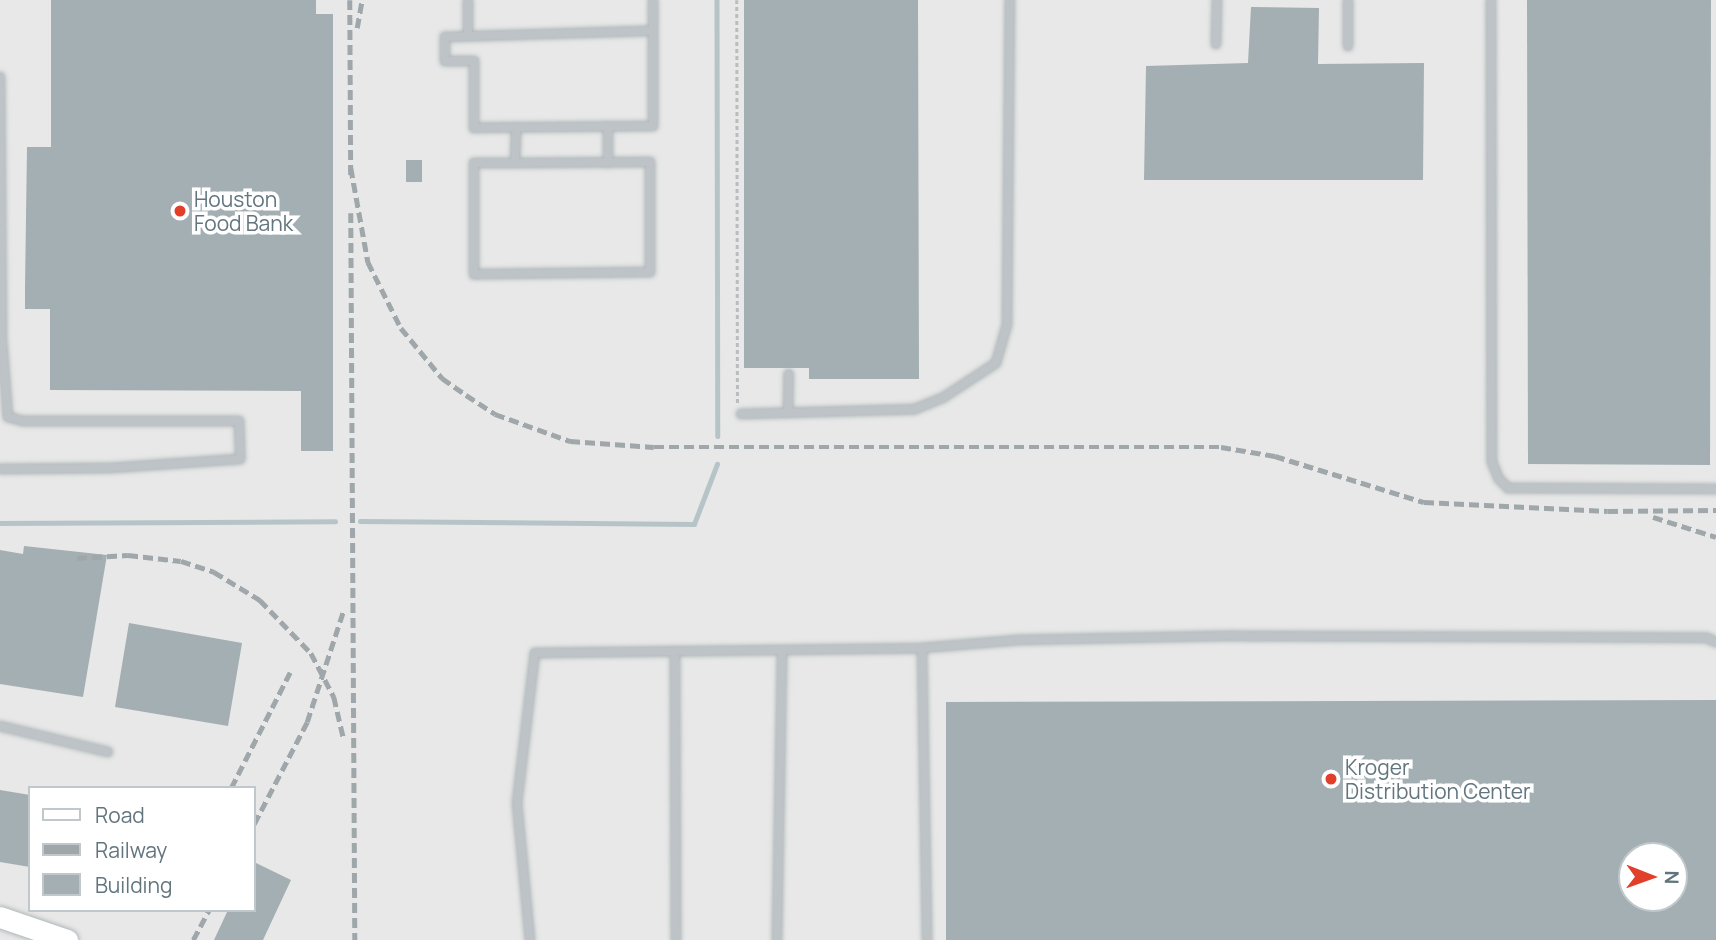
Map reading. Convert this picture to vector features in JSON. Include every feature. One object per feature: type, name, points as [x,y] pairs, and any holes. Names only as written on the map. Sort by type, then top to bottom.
[{"type":"main road","points":[[0,917],[41,935],[67,940]]},
{"type":"lane","points":[[468,0],[468,34]]},
{"type":"lane","points":[[653,0],[653,31],[653,126],[474,128],[474,61],[445,61],[445,37],[468,34],[653,31]]},
{"type":"lane","points":[[741,414],[915,409],[944,397],[996,363],[1007,325],[1010,0]]},
{"type":"lane","points":[[1216,44],[1217,0]]},
{"type":"lane","points":[[1348,0],[1349,46]]},
{"type":"lane","points":[[1491,0],[1492,462],[1499,479],[1508,488],[1716,489]]},
{"type":"lane","points":[[0,77],[4,417],[36,421],[239,421],[240,459],[110,468],[0,469]]},
{"type":"lane","points":[[608,126],[608,163]]},
{"type":"lane","points":[[515,163],[516,127]]},
{"type":"lane","points":[[650,162],[650,272],[474,274],[474,163],[515,163],[650,162]]},
{"type":"lane","points":[[788,413],[789,374]]},
{"type":"lane","points":[[530,940],[517,803],[535,653],[922,648],[1019,640],[1235,636],[1707,638],[1716,642]]},
{"type":"lane","points":[[922,648],[928,940]]},
{"type":"lane","points":[[777,940],[782,650]]},
{"type":"lane","points":[[676,651],[676,940]]},
{"type":"lane","points":[[0,726],[107,752]]},
{"type":"path","points":[[737,0],[738,403],[741,414]]},
{"type":"shaded area","points":[[0,0],[1716,0],[1716,940],[0,940]]},
{"type":"building","name":"Houston Food Bank","points":[[51,0],[316,0],[316,14],[333,14],[333,451],[301,451],[301,391],[50,390],[50,309],[25,309],[25,288],[27,147],[51,147]]},
{"type":"building","points":[[744,0],[918,0],[919,379],[809,379],[809,368],[744,368]]},
{"type":"building","points":[[1527,0],[1711,0],[1710,465],[1528,464]]},
{"type":"building","points":[[1251,7],[1319,8],[1318,64],[1424,63],[1423,180],[1144,180],[1146,66],[1248,63]]},
{"type":"building","points":[[406,160],[422,160],[422,182],[406,182]]},
{"type":"building","points":[[24,546],[107,555],[83,697],[0,684],[0,550],[23,554]]},
{"type":"building","points":[[129,623],[242,643],[228,726],[115,707]]},
{"type":"building","name":"Kroger Distribution Center","points":[[1716,700],[1716,940],[946,940],[946,702]]},
{"type":"building","points":[[0,790],[28,795],[28,867],[0,862]]},
{"type":"building","points":[[256,863],[291,880],[263,940],[214,940],[227,912],[256,912]]},
{"type":"waterway","points":[[717,0],[718,436]]},
{"type":"waterway","points":[[360,521],[694,524],[717,464]]},
{"type":"waterway","points":[[0,523],[335,521]]},
{"type":"railway","points":[[350,0],[351,178]]},
{"type":"railway","points":[[357,28],[362,0]]},
{"type":"railway","points":[[351,168],[368,262],[401,328],[442,378],[466,395],[495,414],[570,441],[654,447],[1221,447],[1275,456],[1424,502],[1608,511],[1716,510]]},
{"type":"railway","points":[[351,213],[355,940]]},
{"type":"railway","points":[[1653,517],[1716,537]]},
{"type":"railway","points":[[77,558],[128,555],[181,561],[214,572],[260,600],[311,653],[334,697],[344,740]]},
{"type":"railway","points":[[256,820],[307,722],[344,609]]},
{"type":"railway","points":[[232,786],[290,672]]},
{"type":"railway","points":[[193,940],[208,912]]},
{"type":"place","name":"Houston Food Bank","points":[[180,211]]},
{"type":"place","name":"Kroger Distribution Center","points":[[1331,779]]}]
